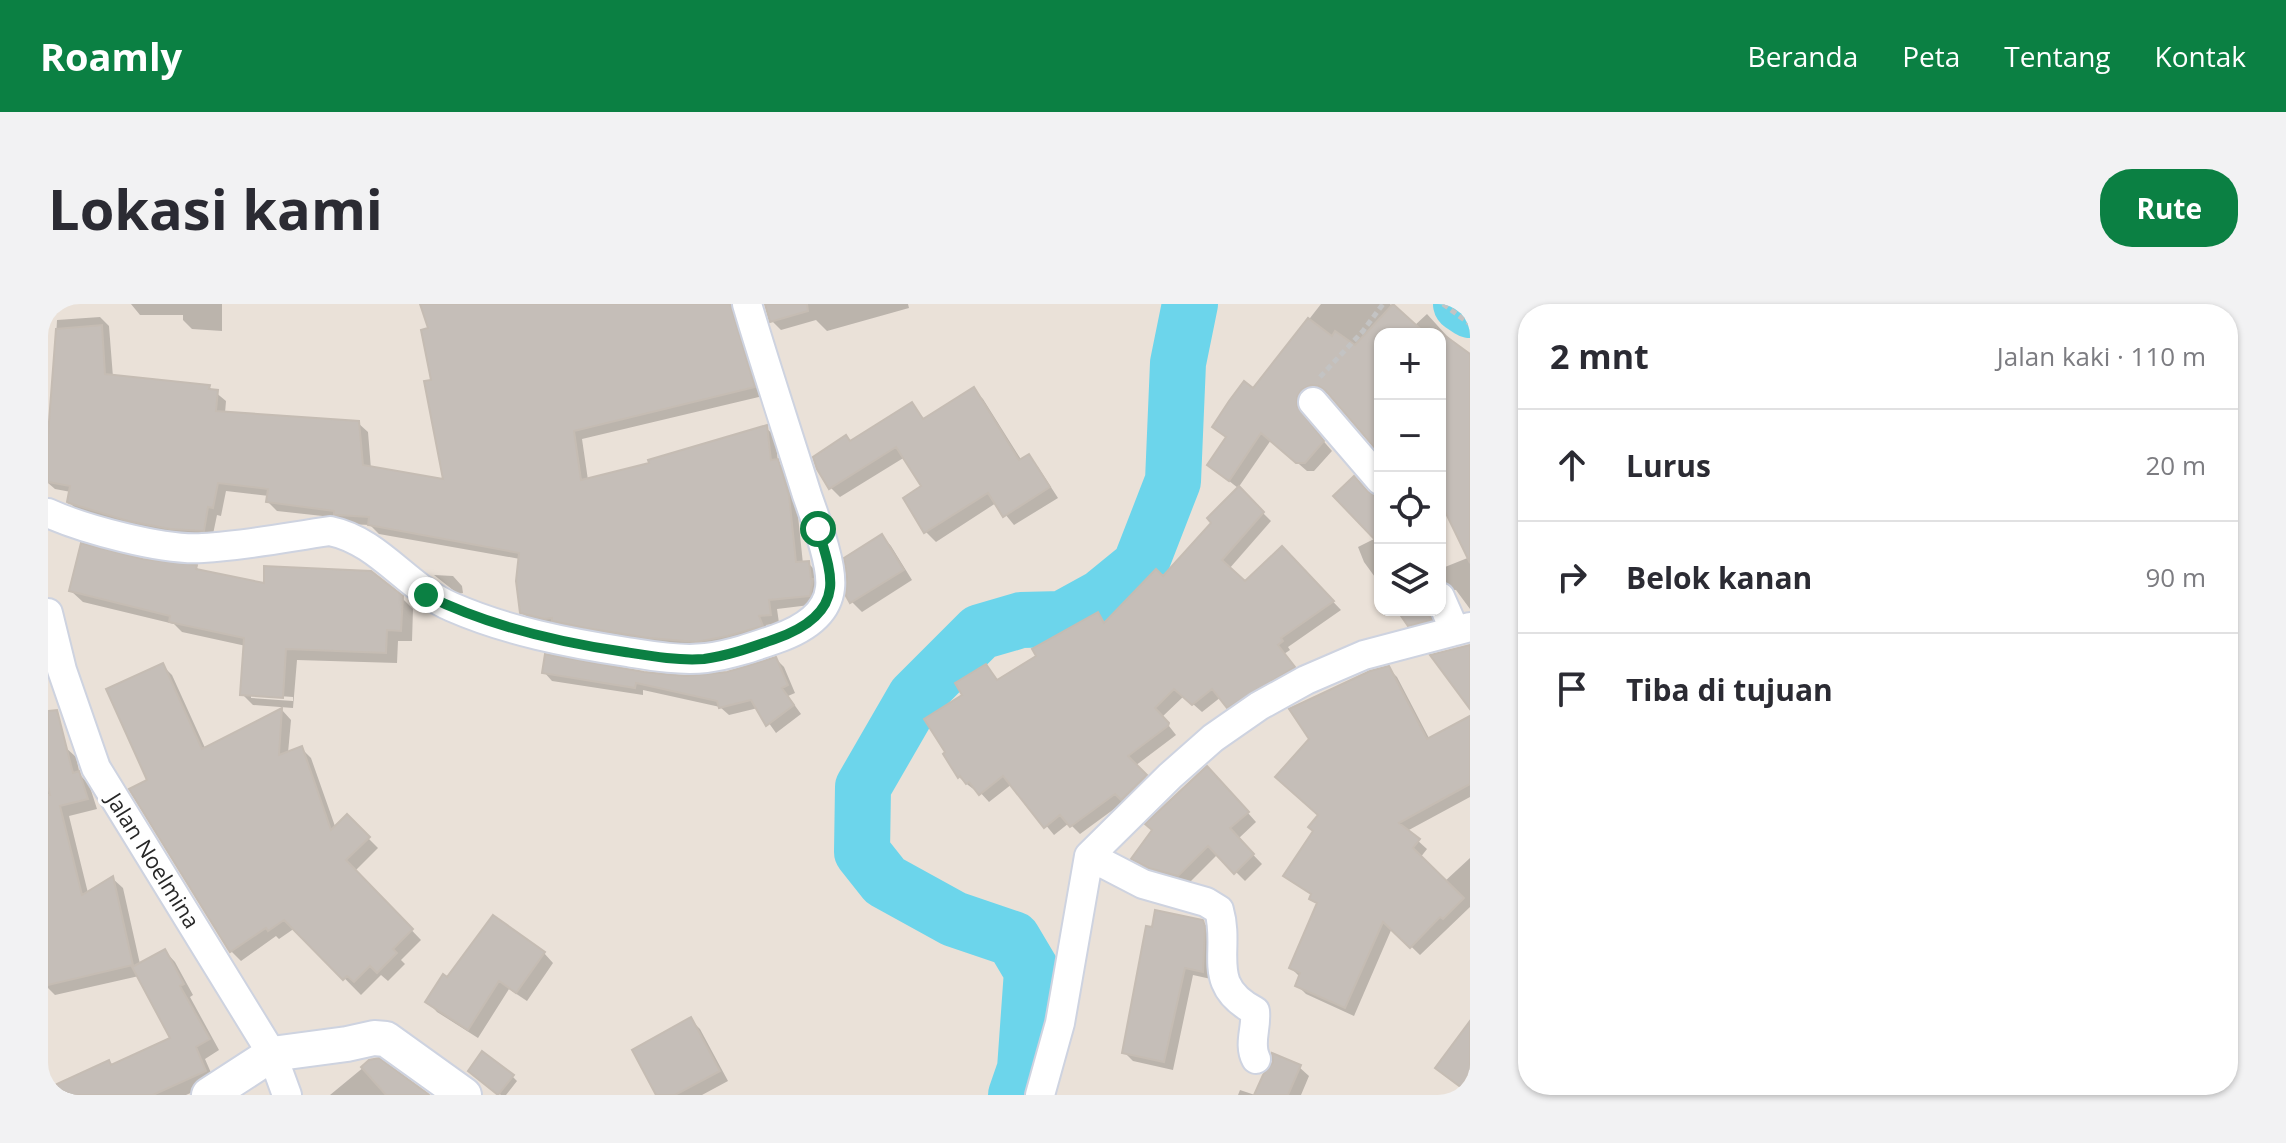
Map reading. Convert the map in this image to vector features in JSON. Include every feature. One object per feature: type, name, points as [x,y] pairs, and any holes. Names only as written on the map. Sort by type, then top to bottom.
[{"type":"street","points":[[48,513],[70,523],[164,545],[201,549],[330,531],[362,542],[426,595],[483,619],[544,637],[652,656],[703,659],[735,653],[794,633],[815,617],[825,604],[830,589],[818,529],[747,304]]},
{"type":"street","points":[[1313,402],[1374,473]]},
{"type":"street","points":[[1040,1095],[1060,1023],[1089,856],[1213,738],[1259,706],[1306,680],[1364,655],[1463,629],[1446,605]]},
{"type":"street","name":"Jalan Noelmina","points":[[48,613],[62,670],[96,768],[272,1054],[287,1095]]},
{"type":"street","points":[[1089,856],[1143,884],[1206,902],[1219,910],[1223,923],[1222,966],[1230,994],[1255,1011],[1257,1027],[1252,1052],[1256,1059]]},
{"type":"street","points":[[209,1095],[272,1054],[374,1038],[386,1039],[464,1095]]},
{"type":"path","points":[[1313,402],[1311,395],[1315,381],[1363,331],[1383,304]]},
{"type":"path","points":[[1443,304],[1470,324]]},
{"type":"building","points":[[420,304],[730,304],[755,387],[574,431],[581,480],[649,463],[648,460],[767,425],[771,460],[778,459],[789,495],[796,562],[809,561],[813,579],[810,596],[769,600],[771,615],[759,616],[763,626],[728,636],[696,642],[649,638],[520,613],[516,581],[519,553],[368,525],[369,517],[334,515],[334,511],[266,502],[268,489],[218,483],[213,508],[208,507],[204,531],[170,529],[128,521],[69,503],[70,486],[48,482],[48,435],[56,329],[102,325],[105,374],[210,385],[209,389],[218,390],[216,411],[359,421],[363,465],[443,479],[424,381],[431,380],[421,330],[428,328]]},
{"type":"building","points":[[765,304],[807,304],[808,311],[770,322]]},
{"type":"building","points":[[1393,304],[1419,328],[1374,328],[1374,447],[1326,391],[1311,385],[1301,390],[1297,406],[1324,441],[1305,463],[1296,463],[1261,433],[1229,481],[1207,465],[1226,437],[1212,427],[1229,401],[1244,381],[1253,388],[1308,318],[1332,336],[1335,331],[1355,345]]},
{"type":"building","points":[[1446,336],[1470,354],[1470,563],[1446,513]]},
{"type":"building","points":[[974,387],[1019,460],[1029,454],[1050,487],[1003,517],[988,493],[924,533],[903,498],[921,486],[896,447],[829,489],[813,457],[846,435],[850,441],[912,402],[923,419]]},
{"type":"building","points":[[1354,476],[1374,494],[1374,539],[1333,496]]},
{"type":"building","points":[[1239,486],[1264,512],[1222,560],[1245,581],[1282,546],[1334,601],[1281,638],[1283,641],[1278,645],[1295,667],[1227,708],[1212,689],[1192,705],[1174,689],[1155,708],[1169,723],[1168,726],[1128,756],[1147,775],[1121,800],[1115,794],[1070,827],[1060,815],[1044,828],[1003,776],[979,795],[969,782],[966,784],[960,776],[958,778],[924,719],[962,695],[955,683],[986,664],[997,680],[1036,656],[1032,649],[1098,612],[1104,623],[1156,569],[1163,576],[1211,523],[1207,518]]},
{"type":"building","points":[[882,534],[904,570],[850,603],[846,596],[844,558]]},
{"type":"building","points":[[81,543],[143,559],[197,565],[196,569],[264,583],[264,566],[371,571],[403,596],[401,631],[387,630],[386,653],[286,649],[283,698],[240,695],[244,638],[169,622],[170,616],[69,591]]},
{"type":"building","points":[[1401,616],[1429,616],[1431,620],[1408,626]]},
{"type":"building","points":[[1470,645],[1470,709],[1430,655]]},
{"type":"building","points":[[545,654],[644,672],[686,676],[727,672],[776,657],[788,685],[782,688],[794,705],[766,726],[751,700],[719,708],[717,701],[636,683],[635,688],[542,673]]},
{"type":"building","points":[[163,663],[202,749],[282,708],[279,755],[302,746],[331,830],[347,814],[370,837],[346,860],[413,929],[393,949],[397,953],[377,973],[370,966],[354,982],[347,976],[343,980],[284,920],[230,952],[129,789],[147,780],[106,689]]},
{"type":"building","points":[[1389,666],[1427,739],[1470,716],[1470,784],[1399,823],[1420,839],[1413,848],[1464,898],[1410,948],[1383,922],[1345,1008],[1295,986],[1300,973],[1289,968],[1317,903],[1309,899],[1311,894],[1283,876],[1313,831],[1308,827],[1318,815],[1275,777],[1309,739],[1289,709],[1370,671]]},
{"type":"building","points":[[57,710],[73,773],[79,771],[88,799],[60,806],[82,895],[113,876],[133,965],[48,985],[48,711]]},
{"type":"building","points":[[1207,766],[1249,812],[1230,828],[1254,854],[1234,874],[1208,846],[1178,876],[1131,859],[1152,830],[1145,824]]},
{"type":"building","points":[[1155,910],[1203,920],[1205,927],[1203,972],[1185,968],[1164,1062],[1122,1053],[1146,926],[1152,927]]},
{"type":"building","points":[[493,915],[545,952],[516,993],[499,981],[468,1030],[425,1002],[443,974],[447,977]]},
{"type":"building","points":[[165,949],[184,984],[180,986],[210,1039],[196,1047],[206,1071],[153,1095],[48,1095],[48,1088],[109,1060],[111,1065],[170,1038],[132,967]]},
{"type":"building","points":[[691,1017],[720,1071],[675,1095],[656,1095],[632,1050]]},
{"type":"building","points":[[1470,1021],[1470,1094],[1435,1068]]},
{"type":"building","points":[[482,1051],[514,1075],[498,1095],[468,1071]]},
{"type":"building","points":[[1272,1053],[1301,1065],[1288,1095],[1254,1095],[1273,1062]]},
{"type":"building","points":[[379,1058],[429,1095],[386,1095],[361,1067],[369,1060]]},
{"type":"waterway","points":[[1016,1095],[1025,1069],[1032,971],[1013,939],[954,919],[885,881],[862,852],[863,787],[915,697],[980,632],[1021,620],[1062,619],[1102,597],[1140,566],[1173,481],[1178,363],[1190,304]]},
{"type":"waterway","points":[[1461,304],[1470,310]]},
{"type":"route","points":[[426,595],[483,619],[544,637],[652,656],[703,659],[735,653],[794,633],[815,617],[825,604],[830,589],[818,529]]}]
